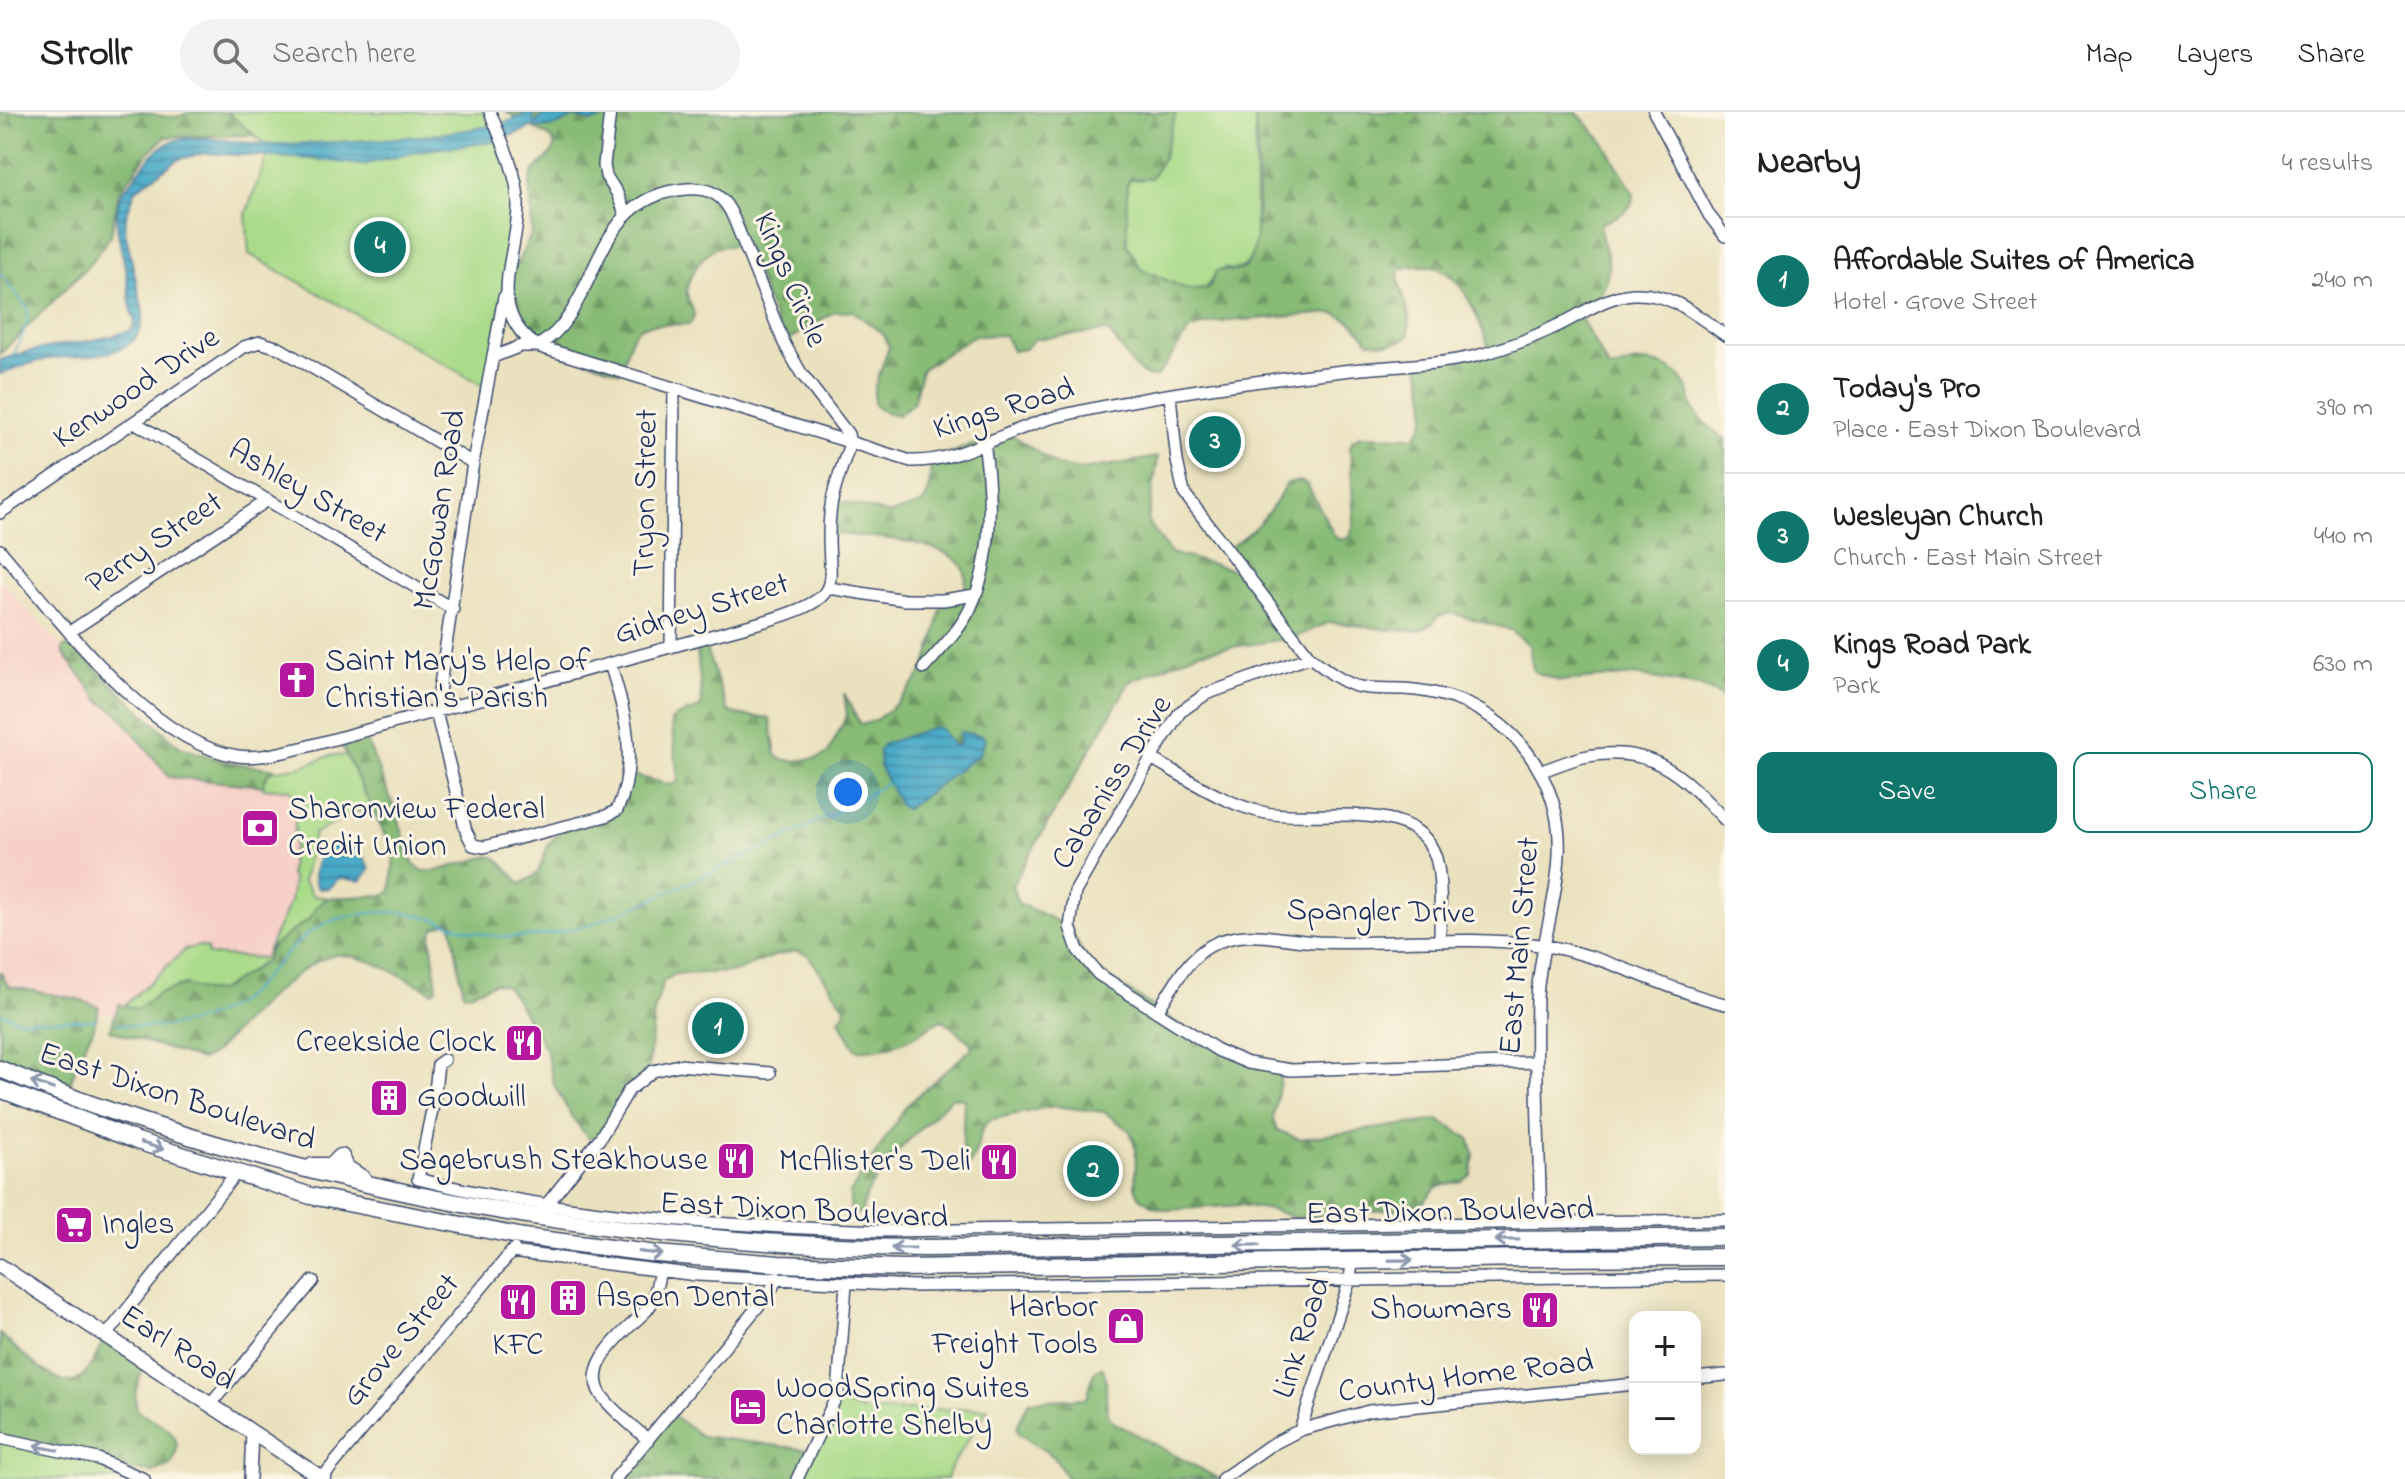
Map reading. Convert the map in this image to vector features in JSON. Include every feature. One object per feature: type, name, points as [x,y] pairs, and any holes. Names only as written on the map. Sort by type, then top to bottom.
[{"type":"highway","name":"East Dixon Boulevard","points":[[0,1069],[155,1125],[259,1156],[323,1168],[335,1165],[341,1157],[346,1168],[355,1175],[398,1189],[400,1193],[625,1231],[838,1247],[1035,1238],[1149,1245],[1628,1229],[1725,1237]]},
{"type":"highway","name":"East Dixon Boulevard","points":[[0,1089],[137,1141],[311,1196],[524,1237],[778,1272],[903,1268],[1045,1275],[1352,1261],[1725,1257]]},
{"type":"highway","points":[[408,1217],[434,1215],[515,1224],[527,1223],[535,1218]]},
{"type":"highway","points":[[1512,1258],[1549,1249],[1618,1248],[1623,1246],[1628,1229]]},
{"type":"highway","points":[[524,1237],[537,1230],[608,1236],[625,1231]]},
{"type":"highway","points":[[903,1268],[933,1259],[1029,1256],[1034,1253],[1035,1238]]},
{"type":"highway","points":[[1045,1275],[1049,1257],[1127,1255],[1149,1245]]},
{"type":"highway","points":[[1638,1258],[1641,1251],[1647,1248],[1725,1245]]},
{"type":"main road","name":"Earl Road","points":[[0,1266],[323,1479]]},
{"type":"street","points":[[490,112],[517,189],[518,203],[506,285],[511,316],[520,331],[537,346]]},
{"type":"street","points":[[1654,112],[1709,215],[1725,236]]},
{"type":"street","points":[[610,118],[604,165],[626,216]]},
{"type":"street","name":"Kings Circle","points":[[537,346],[562,326],[602,249],[626,216],[657,195],[675,190],[705,190],[718,194],[728,204],[784,343],[801,373],[844,426],[850,443]]},
{"type":"street","name":"McGowan Road","points":[[506,285],[473,463],[436,712],[472,844],[484,847],[606,816],[617,810],[622,797],[628,739],[621,698],[610,664]]},
{"type":"street","name":"Kings Road","points":[[537,346],[894,457],[924,461],[950,455],[1056,417],[1170,396],[1343,371],[1473,357],[1535,336],[1622,295],[1667,298],[1683,305],[1725,335]]},
{"type":"street","name":"Kenwood Drive","points":[[0,513],[244,347],[260,342],[279,348],[473,463]]},
{"type":"street","points":[[493,357],[521,346],[537,346]]},
{"type":"street","name":"Tryon Street","points":[[671,647],[674,388]]},
{"type":"street","name":"East Main Street","points":[[1170,396],[1184,493],[1310,657],[1336,678],[1357,686],[1420,690],[1444,695],[1477,708],[1515,738],[1541,771],[1553,800],[1559,833],[1559,854],[1537,995],[1541,1222]]},
{"type":"street","name":"Ashley Street","points":[[134,422],[453,609]]},
{"type":"street","points":[[924,668],[970,610],[981,577],[989,520],[989,477],[984,442]]},
{"type":"street","name":"Gidney Street","points":[[0,550],[118,682],[166,724],[198,744],[224,753],[248,757],[283,753],[784,615],[819,599],[829,588],[832,565],[830,512],[850,443]]},
{"type":"street","name":"Perry Street","points":[[71,631],[268,500]]},
{"type":"street","points":[[829,588],[905,600],[943,600],[975,595]]},
{"type":"street","name":"Cabaniss Drive","points":[[1310,657],[1196,699],[1180,712],[1075,892],[1070,915],[1073,939],[1087,964],[1098,974],[1231,1057],[1275,1068],[1537,1062]]},
{"type":"street","points":[[1541,771],[1603,754],[1651,760],[1681,776],[1725,820]]},
{"type":"street","points":[[1151,758],[1232,802],[1253,810],[1297,817],[1393,819],[1414,829],[1432,849],[1438,867],[1440,940]]},
{"type":"street","name":"Spangler Drive","points":[[1157,1012],[1189,963],[1210,945],[1234,936],[1251,935],[1318,942],[1499,941],[1543,946],[1603,961],[1725,1004]]},
{"type":"street","name":"East Dixon Boulevard","points":[[444,1060],[438,1064],[418,1179],[548,1204],[687,1220],[1035,1238],[1541,1222],[1628,1229],[1725,1220]]},
{"type":"street","points":[[535,1218],[600,1138],[629,1090],[653,1071],[679,1065],[770,1073]]},
{"type":"street","points":[[106,1336],[237,1172]]},
{"type":"street","name":"Grove Street","points":[[323,1479],[524,1237]]},
{"type":"street","name":"East Dixon Boulevard","points":[[511,1252],[660,1271],[778,1272],[846,1284],[1045,1275],[1350,1280],[1725,1275]]},
{"type":"street","points":[[1638,1258],[1638,1276]]},
{"type":"street","name":"Link Road","points":[[1300,1430],[1350,1280],[1352,1261]]},
{"type":"street","points":[[648,1440],[604,1400],[595,1378],[603,1355],[653,1301],[660,1271]]},
{"type":"street","points":[[615,1479],[778,1272]]},
{"type":"street","points":[[210,1405],[313,1281]]},
{"type":"street","points":[[797,1479],[838,1393],[846,1284]]},
{"type":"street","points":[[1701,1377],[1725,1375]]},
{"type":"street","name":"County Home Road","points":[[1222,1479],[1269,1446],[1300,1430],[1369,1411],[1629,1385]]},
{"type":"street","points":[[250,1479],[252,1432]]},
{"type":"street","points":[[0,1438],[98,1459],[144,1479]]},
{"type":"shaded area","points":[[0,579],[63,648],[63,653],[100,701],[118,713],[169,776],[291,790],[303,803],[302,816],[295,818],[291,902],[264,959],[207,953],[133,995],[124,1006],[119,1005],[115,1015],[99,1007],[8,985],[0,971]]},
{"type":"green space","points":[[0,112],[140,112],[177,117],[188,112],[227,112],[254,135],[165,137],[149,152],[119,192],[111,235],[89,265],[0,354]]},
{"type":"green space","points":[[227,112],[490,112],[518,203],[487,388],[249,254],[246,214],[267,156],[265,144]]},
{"type":"green space","points":[[506,112],[1176,112],[1162,160],[1151,178],[1131,179],[1127,185],[1127,244],[1141,269],[1186,289],[1209,288],[1216,271],[1242,269],[1251,256],[1258,194],[1255,112],[1576,112],[1603,141],[1634,194],[1627,210],[1600,224],[1608,273],[1603,290],[1593,304],[1579,315],[1609,369],[1639,362],[1655,363],[1676,373],[1686,385],[1697,414],[1720,437],[1725,438],[1725,697],[1699,686],[1636,675],[1560,681],[1533,671],[1529,645],[1511,630],[1451,613],[1438,616],[1432,624],[1419,631],[1330,622],[1293,638],[1199,652],[1130,681],[1012,885],[1018,903],[1070,927],[1088,964],[1220,1051],[1282,1069],[1273,1119],[1277,1130],[1299,1139],[1438,1120],[1469,1138],[1474,1154],[1471,1175],[1462,1181],[1437,1187],[1419,1207],[1295,1218],[1241,1205],[1168,1210],[1155,1207],[1140,1197],[1135,1188],[1136,1150],[1130,1131],[1104,1112],[1053,1106],[989,1120],[982,1131],[974,1158],[965,1168],[962,1166],[964,1099],[952,1097],[885,1167],[874,1182],[862,1212],[855,1215],[850,1209],[850,1193],[907,1105],[971,1049],[971,1043],[943,1020],[894,1045],[856,1050],[839,1019],[845,1007],[808,955],[797,951],[774,956],[735,972],[675,974],[663,982],[654,1012],[648,1074],[636,1084],[600,1138],[588,1138],[572,1117],[554,1085],[546,1050],[512,993],[504,985],[495,983],[467,994],[463,992],[451,921],[434,928],[431,936],[437,988],[433,992],[377,964],[342,955],[327,957],[292,978],[212,1055],[201,1060],[110,1030],[119,1004],[137,1009],[159,993],[185,985],[205,991],[219,991],[266,961],[271,947],[309,919],[317,906],[328,898],[386,895],[391,891],[394,854],[338,738],[363,732],[414,865],[424,871],[436,871],[489,856],[497,858],[521,884],[538,873],[548,845],[564,827],[611,815],[625,773],[671,785],[676,783],[671,721],[700,708],[702,703],[696,640],[702,638],[728,711],[770,719],[776,755],[781,759],[819,758],[828,753],[847,715],[844,693],[860,724],[868,723],[887,711],[913,684],[930,652],[943,600],[965,597],[964,569],[952,557],[919,544],[829,533],[832,499],[889,514],[922,504],[929,492],[931,460],[1008,432],[1058,466],[1082,470],[1158,457],[1148,521],[1170,553],[1243,572],[1227,549],[1262,520],[1287,483],[1300,481],[1307,484],[1335,537],[1342,540],[1350,535],[1354,524],[1350,447],[1353,440],[1361,436],[1414,437],[1426,412],[1419,363],[1491,352],[1475,311],[1460,285],[1438,269],[1412,266],[1400,270],[1398,278],[1410,319],[1408,336],[1399,341],[1368,341],[1353,323],[1333,313],[1216,322],[1190,329],[1157,377],[1140,372],[1106,331],[1034,339],[1025,349],[1012,351],[1004,335],[973,336],[922,369],[913,403],[898,415],[882,411],[874,405],[874,389],[889,347],[884,335],[853,311],[834,312],[784,343],[744,244],[715,248],[703,258],[691,276],[687,289],[693,320],[690,324],[658,324],[640,328],[631,341],[620,372],[524,336],[506,285],[532,233],[530,183],[533,172],[552,153],[555,145],[551,138]]},
{"type":"green space","points":[[1176,112],[1255,112],[1256,244],[1245,265],[1237,269],[1224,268],[1205,289],[1186,289],[1141,269],[1127,244],[1127,185],[1130,179],[1142,180]]},
{"type":"green space","points":[[66,646],[72,647],[180,747],[226,762],[276,769],[267,775],[263,786],[169,777],[118,713],[100,701],[63,653]]},
{"type":"green space","points":[[332,755],[347,756],[375,814],[355,811],[314,834],[303,880],[313,896],[328,898],[317,906],[309,919],[271,947],[266,961],[219,992],[185,985],[159,993],[137,1009],[124,1006],[186,949],[200,946],[207,948],[208,955],[264,958],[290,902],[295,818],[302,816],[303,804],[293,801],[291,790],[263,788],[263,780],[271,771],[303,766]]},
{"type":"green space","points":[[0,971],[8,986],[77,999],[99,1007],[93,1030],[70,1083],[63,1086],[0,1062]]},
{"type":"green space","points":[[0,1334],[38,1367],[71,1382],[83,1375],[106,1336],[146,1362],[137,1386],[136,1404],[138,1411],[170,1431],[175,1438],[176,1455],[170,1466],[152,1472],[122,1468],[0,1438]]},
{"type":"green space","points":[[1102,1367],[1111,1421],[1219,1479],[1068,1479],[1054,1457],[1019,1434],[1017,1426],[1029,1401],[1087,1398],[1094,1372]]},
{"type":"green space","points":[[835,1402],[863,1411],[988,1408],[951,1467],[947,1479],[797,1479]]},
{"type":"green space","points":[[670,1413],[701,1436],[811,1450],[797,1479],[629,1479],[630,1461]]},
{"type":"green space","points":[[0,1438],[83,1455],[144,1479],[0,1479]]},
{"type":"water","points":[[525,112],[534,112],[533,121],[537,123],[545,112],[628,112],[591,122],[574,117],[554,126],[532,126],[492,142],[425,150],[362,165],[205,153],[179,159],[136,189],[126,216],[125,231],[143,312],[141,328],[134,340],[110,352],[49,359],[0,374],[0,360],[132,330],[135,321],[117,210],[122,192],[145,163],[166,144],[196,138],[266,144],[403,137],[483,127],[511,120]]},
{"type":"water","points":[[934,727],[941,729],[954,746],[959,745],[960,732],[983,736],[985,740],[979,754],[906,809],[900,806],[880,767],[879,751],[884,744]]},
{"type":"water","points":[[335,842],[358,847],[370,869],[361,881],[339,878],[329,888],[319,889],[314,877],[316,863]]},
{"type":"waterway","points":[[0,273],[28,309],[27,323],[14,355]]},
{"type":"waterway","points":[[117,1024],[162,1027],[191,1023],[219,1012],[246,996],[305,936],[326,923],[344,918],[375,913],[407,913],[475,932],[511,937],[562,932],[586,925],[635,907],[775,843],[888,782]]},
{"type":"waterway","points":[[0,1013],[20,1020],[96,1020]]},
{"type":"place","name":"Kings Road Park","points":[[380,247]]},
{"type":"place","name":"Wesleyan Church","points":[[1215,442]]},
{"type":"place","name":"Saint Mary's Help of Christian's Parish","points":[[297,680]]},
{"type":"place","name":"Sharonview Federal Credit Union","points":[[260,828]]},
{"type":"place","name":"Affordable Suites of America","points":[[718,1028]]},
{"type":"place","name":"Creekside Clock","points":[[524,1043]]},
{"type":"place","name":"Goodwill","points":[[389,1098]]},
{"type":"place","name":"Sagebrush Steakhouse","points":[[736,1161]]},
{"type":"place","name":"McAlister's Deli","points":[[999,1162]]},
{"type":"place","name":"Today's Pro","points":[[1093,1171]]},
{"type":"place","name":"Ingles","points":[[74,1225]]},
{"type":"place","name":"Aspen Dental","points":[[568,1298]]},
{"type":"place","name":"KFC","points":[[518,1302]]},
{"type":"place","name":"Showmars","points":[[1540,1310]]},
{"type":"place","name":"Harbor Freight Tools","points":[[1126,1326]]},
{"type":"place","name":"WoodSpring Suites Charlotte Shelby","points":[[748,1407]]}]
